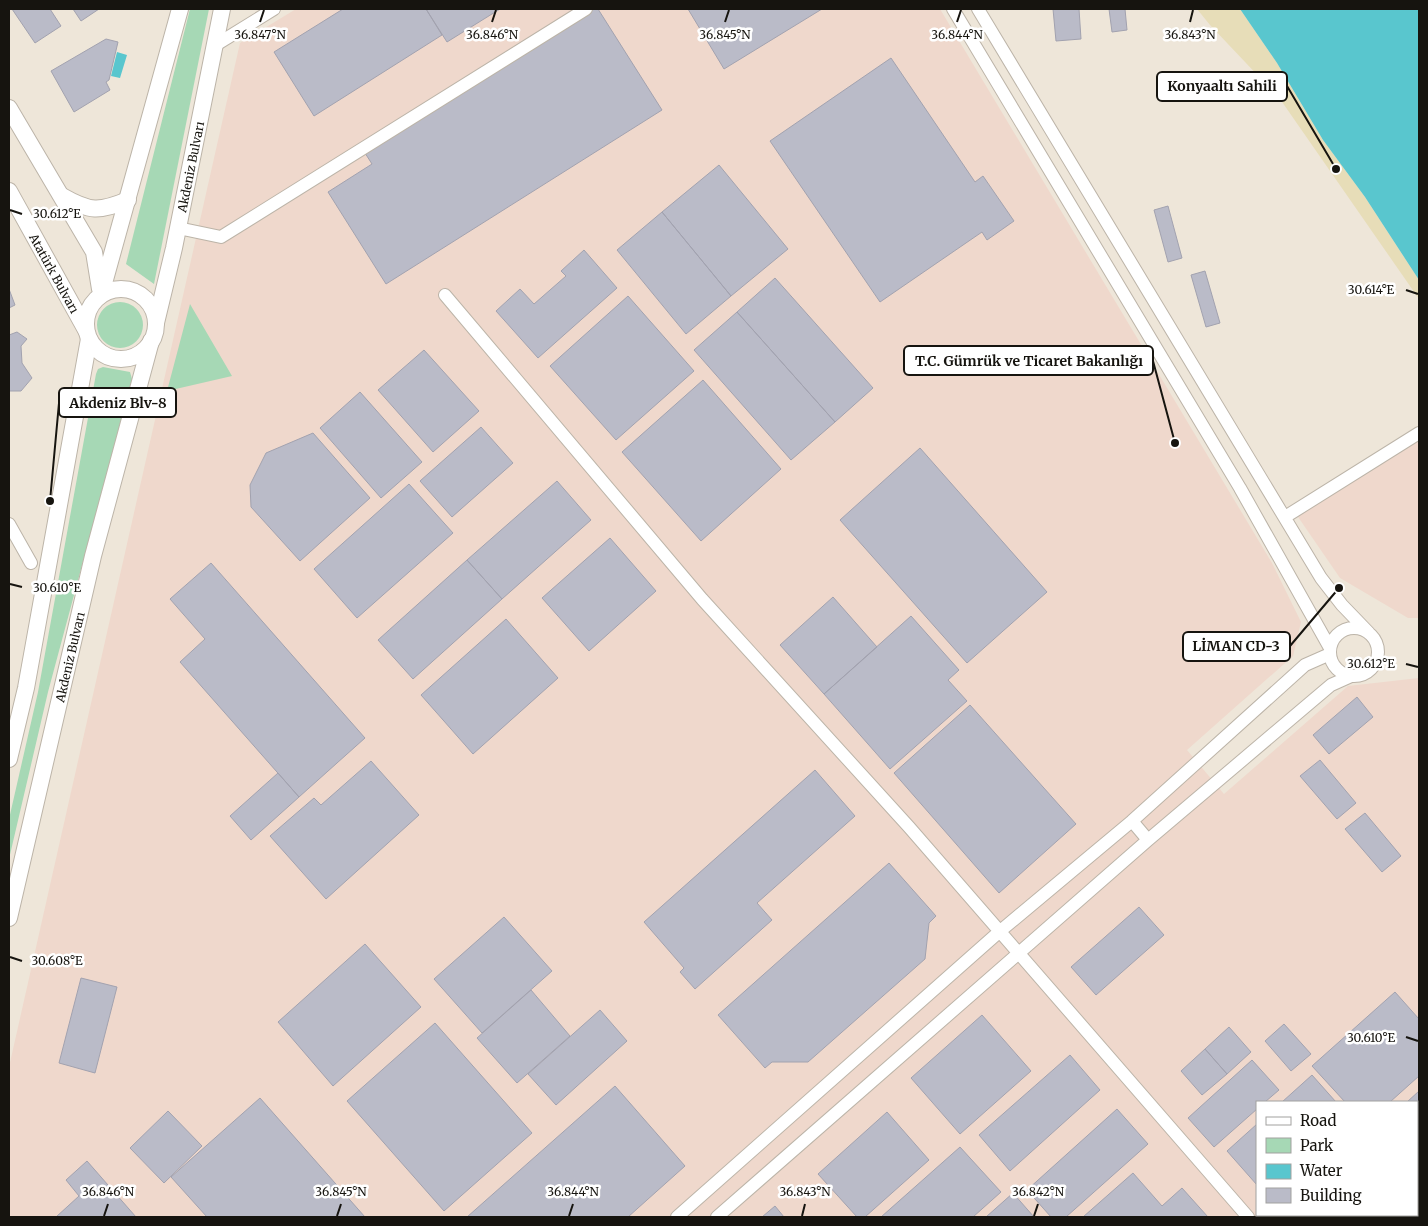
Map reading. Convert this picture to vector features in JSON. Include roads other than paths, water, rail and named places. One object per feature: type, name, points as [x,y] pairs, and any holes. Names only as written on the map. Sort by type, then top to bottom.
[{"type":"main road","points":[[9,759],[30,668],[87,335],[88,311],[101,294],[180,9]]},
{"type":"main road","name":"Akdeniz Bulvarı","points":[[156,323],[178,228],[222,9]]},
{"type":"main road","points":[[9,108],[94,252],[101,294]]},
{"type":"main road","name":"Atatürk Bulvarı","points":[[9,190],[87,335]]},
{"type":"main road","points":[[61,195],[93,210],[108,208],[128,200]]},
{"type":"main road","points":[[87,335],[100,352],[107,356],[121,359],[140,353],[151,341],[156,323],[152,307],[141,295],[133,291],[117,289],[101,294]]},
{"type":"main road","name":"Akdeniz Bulvarı","points":[[9,918],[93,556],[151,341]]},
{"type":"street","points":[[214,46],[274,9]]},
{"type":"street","points":[[178,228],[221,237],[586,9]]},
{"type":"street","points":[[953,9],[1240,488],[1330,651],[1337,668],[1351,676]]},
{"type":"street","points":[[717,1217],[1148,840],[1332,685],[1351,676],[1364,674],[1375,664],[1378,649],[1369,633],[1342,605],[1321,578],[981,12],[964,28]]},
{"type":"street","points":[[446,295],[702,599],[909,827],[1248,1217]]},
{"type":"street","points":[[1284,517],[1419,434]]},
{"type":"street","points":[[9,524],[31,563]]},
{"type":"street","points":[[677,1217],[999,932],[1132,821],[1305,665],[1330,651],[1332,641],[1342,631],[1356,628],[1369,633]]},
{"type":"street","points":[[1132,821],[1148,840]]},
{"type":"water","points":[[1240,9],[1419,9],[1419,280],[1365,197],[1323,140],[1277,63]]},
{"type":"water","points":[[117,52],[127,55],[120,78],[111,76]]},
{"type":"place","name":"Konyaaltı Sahili","points":[[1336,169]]},
{"type":"place","name":"T.C. Gümrük ve Ticaret Bakanlığı","points":[[1175,443]]},
{"type":"place","name":"Akdeniz Blv-8","points":[[50,501]]},
{"type":"place","name":"LİMAN CD-3","points":[[1339,588]]}]
